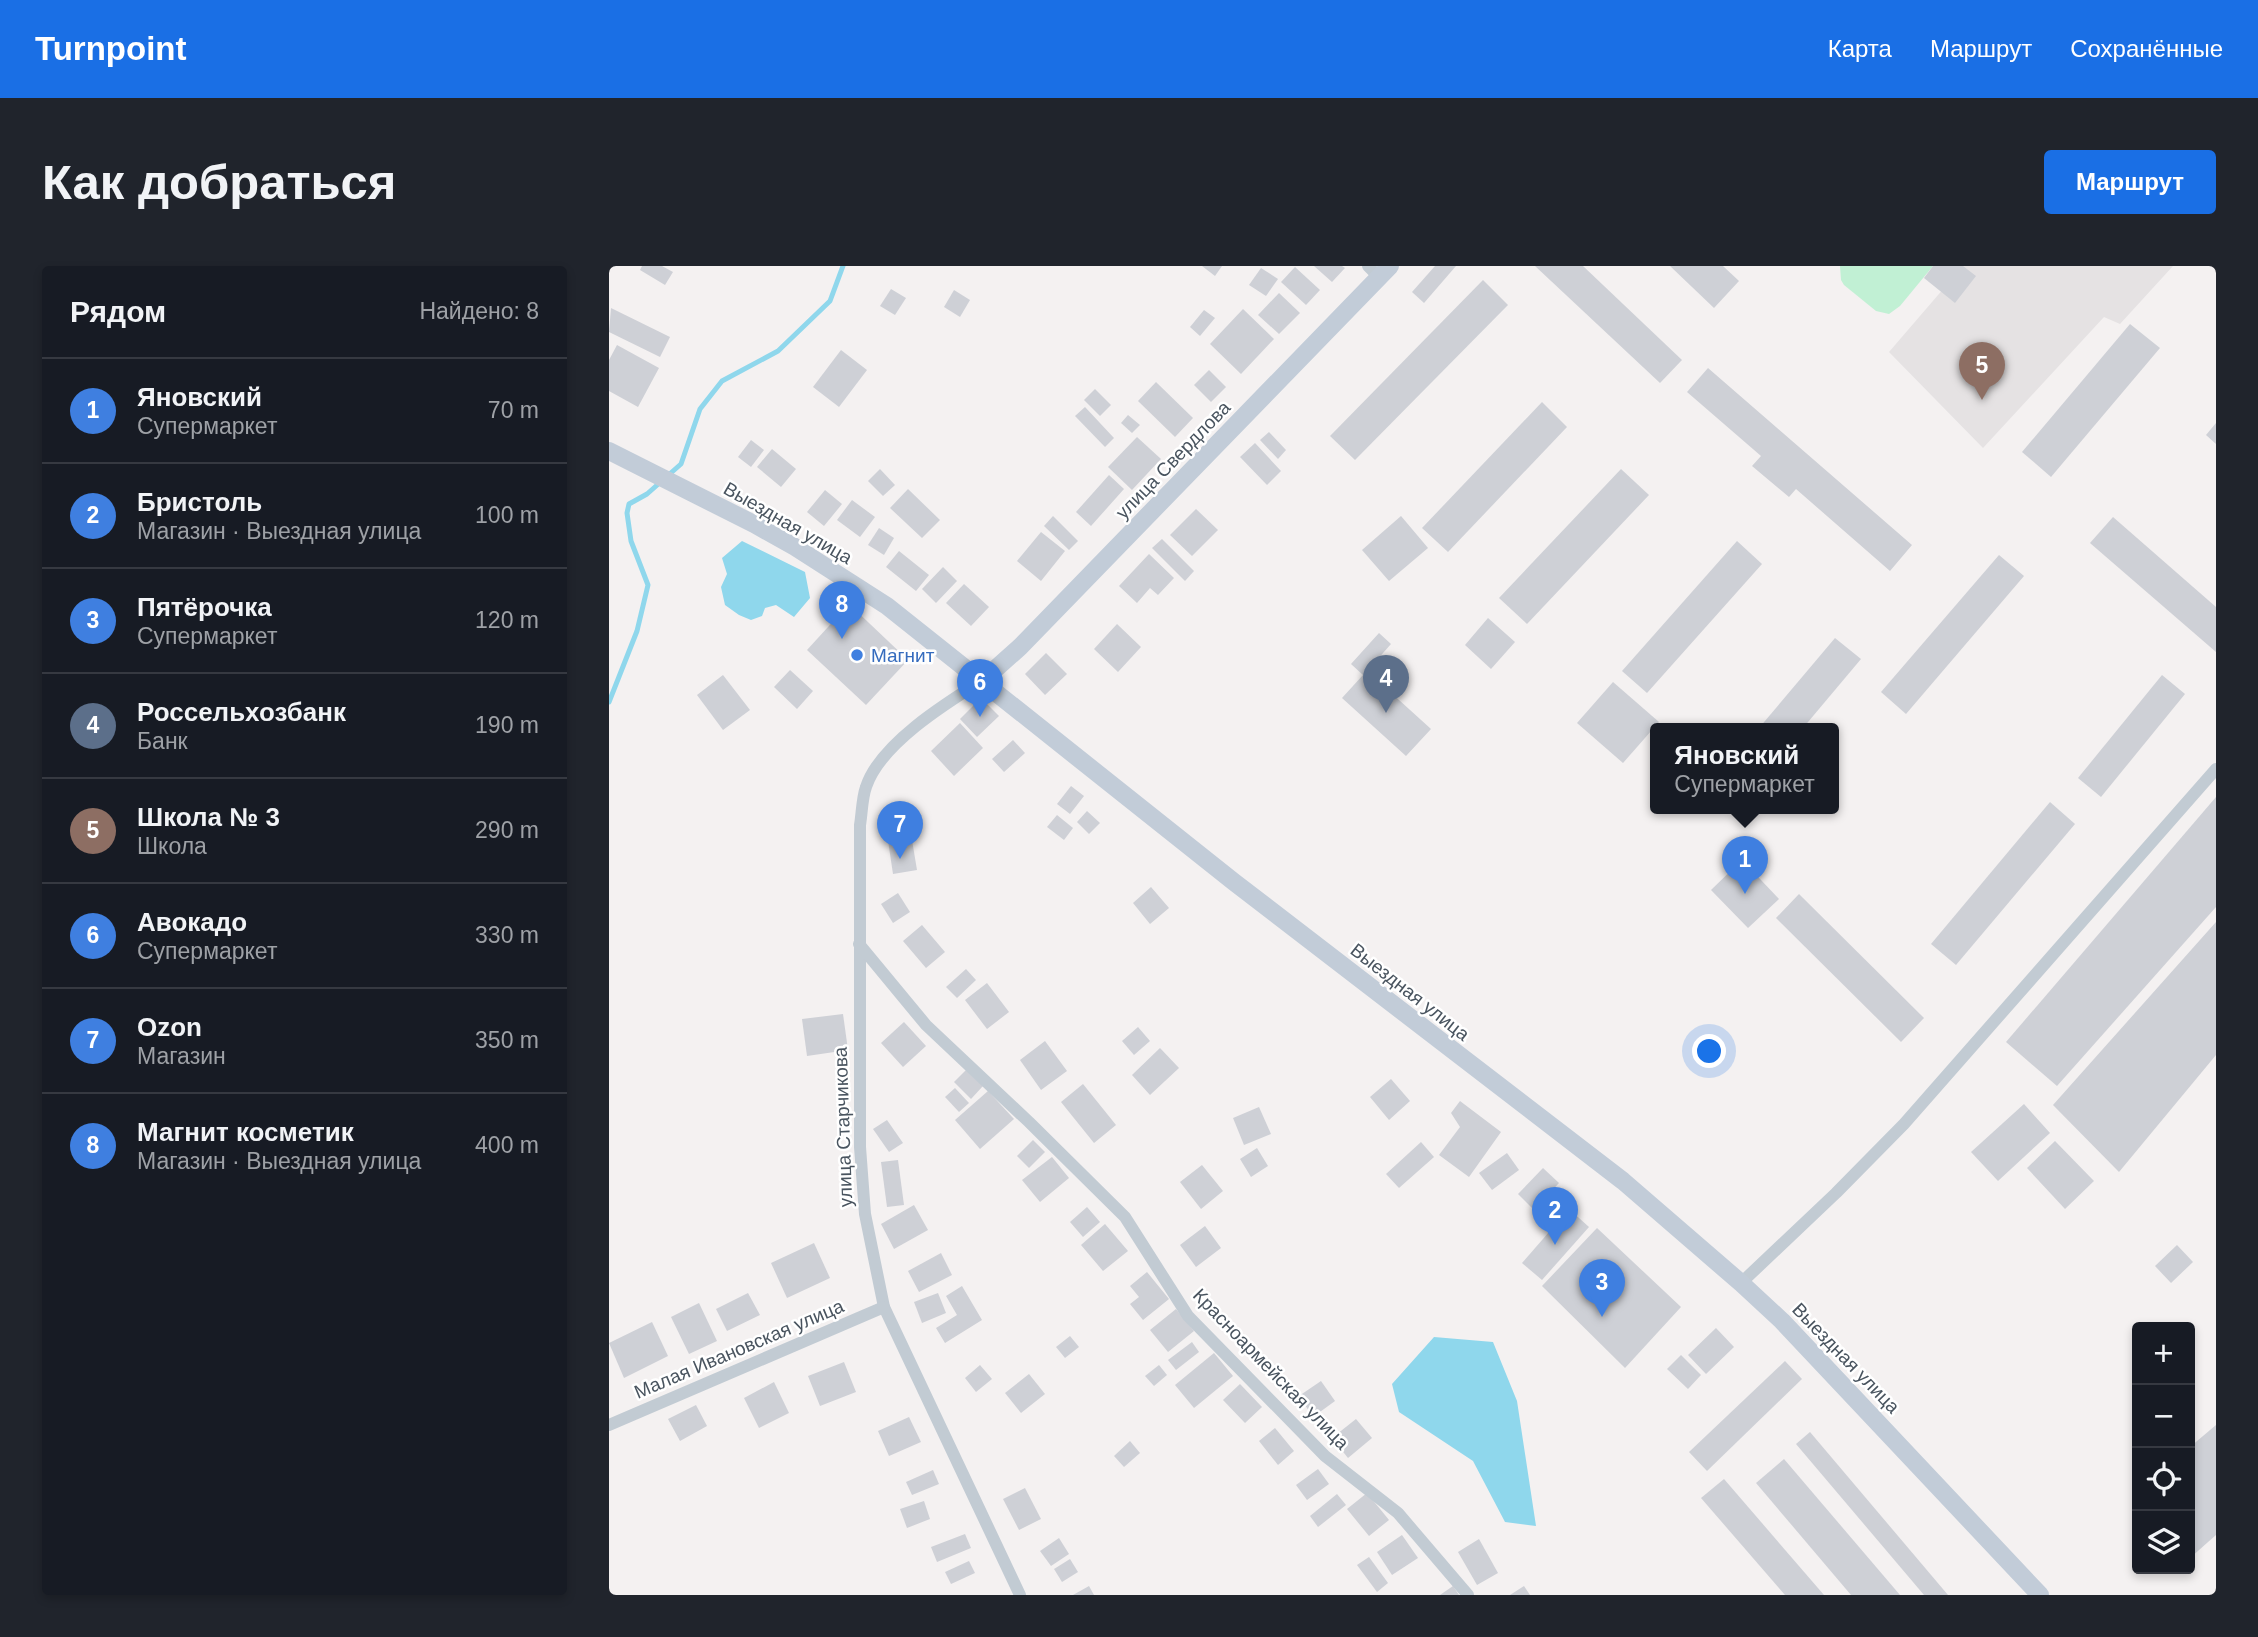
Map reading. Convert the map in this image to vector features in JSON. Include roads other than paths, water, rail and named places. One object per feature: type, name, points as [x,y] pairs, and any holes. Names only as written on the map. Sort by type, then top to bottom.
[{"type":"street","name":"улица Свердлова","points":[[983,680],[1020,647],[1379,270]]},
{"type":"street","name":"Выездная улица","points":[[609,451],[795,547],[876,598],[983,680],[1234,882],[1623,1181],[1782,1321],[2041,1595]]},
{"type":"street","name":"улица Старчикова","points":[[983,680],[940,707],[903,738],[879,764],[866,786],[860,825],[860,1147],[865,1214],[884,1307],[1020,1595]]},
{"type":"street","points":[[1741,1283],[1904,1124],[2216,769]]},
{"type":"street","name":"Красноармейская улица","points":[[859,944],[926,1025],[1125,1217],[1188,1316],[1325,1457],[1398,1513],[1468,1595]]},
{"type":"street","name":"Малая Ивановская улица","points":[[609,1425],[884,1307]]},
{"type":"water","points":[[742,541],[805,572],[810,598],[794,617],[776,605],[765,608],[762,616],[751,620],[725,605],[721,587],[727,574],[722,558]]},
{"type":"water","points":[[1434,1337],[1493,1342],[1517,1401],[1536,1526],[1505,1522],[1473,1461],[1399,1412],[1392,1384]]},
{"type":"waterway","points":[[609,702],[637,631],[648,585],[631,541],[627,513],[629,504],[647,494],[681,464],[700,409],[722,381],[778,351],[830,301],[843,266]]},
{"type":"place","name":"Школа № 3","points":[[1982,400]]},
{"type":"place","name":"Магнит косметик","points":[[842,639]]},
{"type":"place","name":"Магнит","points":[[857,655]]},
{"type":"place","name":"Россельхозбанк","points":[[1386,713]]},
{"type":"place","name":"Авокадо","points":[[980,717]]},
{"type":"place","name":"Ozon","points":[[900,859]]},
{"type":"place","name":"Яновский","points":[[1745,894]]},
{"type":"place","name":"Бристоль","points":[[1555,1245]]},
{"type":"place","name":"Пятёрочка","points":[[1602,1317]]}]
